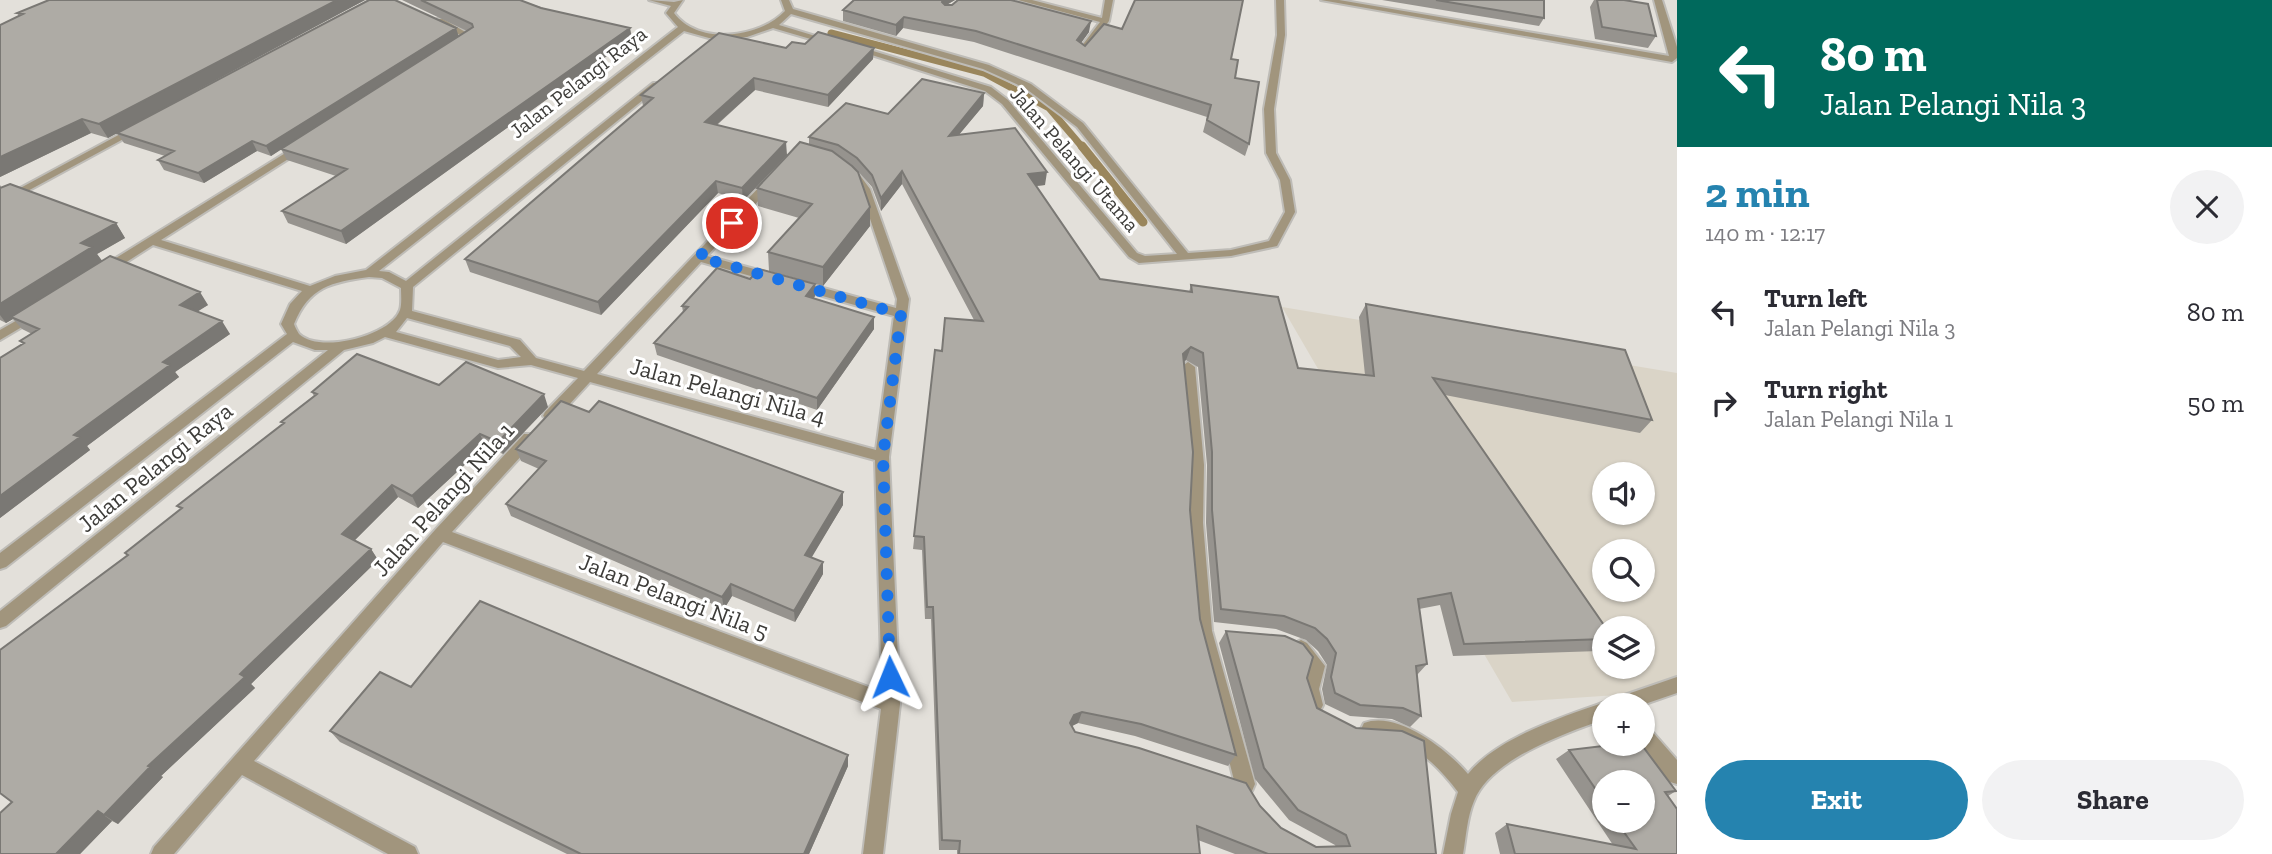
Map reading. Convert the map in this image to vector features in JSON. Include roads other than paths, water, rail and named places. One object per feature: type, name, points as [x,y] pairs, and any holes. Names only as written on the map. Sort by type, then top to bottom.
[{"type":"street","points":[[653,0],[676,2],[670,13],[673,21],[682,28],[717,36],[749,34],[775,26],[785,19],[789,10],[785,0]]},
{"type":"street","points":[[1022,0],[1105,21]]},
{"type":"street","points":[[1082,51],[1105,21],[1109,0]]},
{"type":"street","points":[[1184,255],[1231,253],[1273,244],[1290,212],[1285,180],[1271,153],[1269,109],[1281,35],[1280,0]]},
{"type":"street","points":[[1325,0],[1672,59],[1675,54],[1658,0]]},
{"type":"street","name":"Jalan Pelangi Utama","points":[[789,10],[986,68],[1028,86],[1080,125],[1184,255]]},
{"type":"street","points":[[429,16],[470,37],[452,50]]},
{"type":"street","points":[[775,26],[838,44]]},
{"type":"street","name":"Jalan Pelangi Raya","points":[[369,273],[682,28]]},
{"type":"street","points":[[707,45],[717,36]]},
{"type":"street","name":"Jalan Pelangi Utama","points":[[851,47],[988,89],[1005,102],[1133,256],[1143,260],[1184,255]]},
{"type":"street","points":[[407,286],[665,79]]},
{"type":"street","points":[[0,204],[142,124]]},
{"type":"street","points":[[94,277],[314,138]]},
{"type":"street","points":[[844,167],[854,173],[865,189],[903,299],[883,457],[891,705],[873,854]]},
{"type":"street","name":"Jalan Pelangi Nila 1","points":[[161,854],[440,534],[779,173]]},
{"type":"street","points":[[153,240],[311,290]]},
{"type":"street","points":[[699,257],[901,314]]},
{"type":"street","points":[[369,273],[385,275],[407,286],[411,299],[405,313],[392,327],[368,340],[339,348],[312,345],[292,336],[287,326],[289,314],[297,302],[311,290],[329,281],[369,273]]},
{"type":"street","points":[[0,336],[47,306]]},
{"type":"street","points":[[405,313],[515,343],[531,361]]},
{"type":"street","points":[[382,332],[498,364],[531,361]]},
{"type":"street","name":"Jalan Pelangi Raya","points":[[0,562],[292,336]]},
{"type":"street","name":"Jalan Pelangi Raya","points":[[0,621],[339,348]]},
{"type":"street","name":"Jalan Pelangi Nila 4","points":[[531,361],[883,457]]},
{"type":"street","points":[[1188,367],[1197,465],[1195,523],[1204,631],[1248,790],[1220,777]]},
{"type":"street","name":"Jalan Pelangi Nila 5","points":[[440,534],[891,705]]},
{"type":"street","points":[[1204,631],[1229,634]]},
{"type":"street","points":[[1278,639],[1302,649],[1316,666],[1310,689],[1315,711],[1325,717]]},
{"type":"street","points":[[1654,693],[1677,685]]},
{"type":"street","points":[[1453,854],[1468,790],[1495,761],[1592,714]]},
{"type":"street","points":[[1347,728],[1392,731],[1421,744],[1446,760],[1468,790]]},
{"type":"street","points":[[1655,748],[1677,775]]},
{"type":"street","points":[[241,765],[408,854]]},
{"type":"waterway","points":[[831,33],[984,73],[1049,108],[1083,148]]},
{"type":"waterway","points":[[1082,146],[1143,222]]}]
